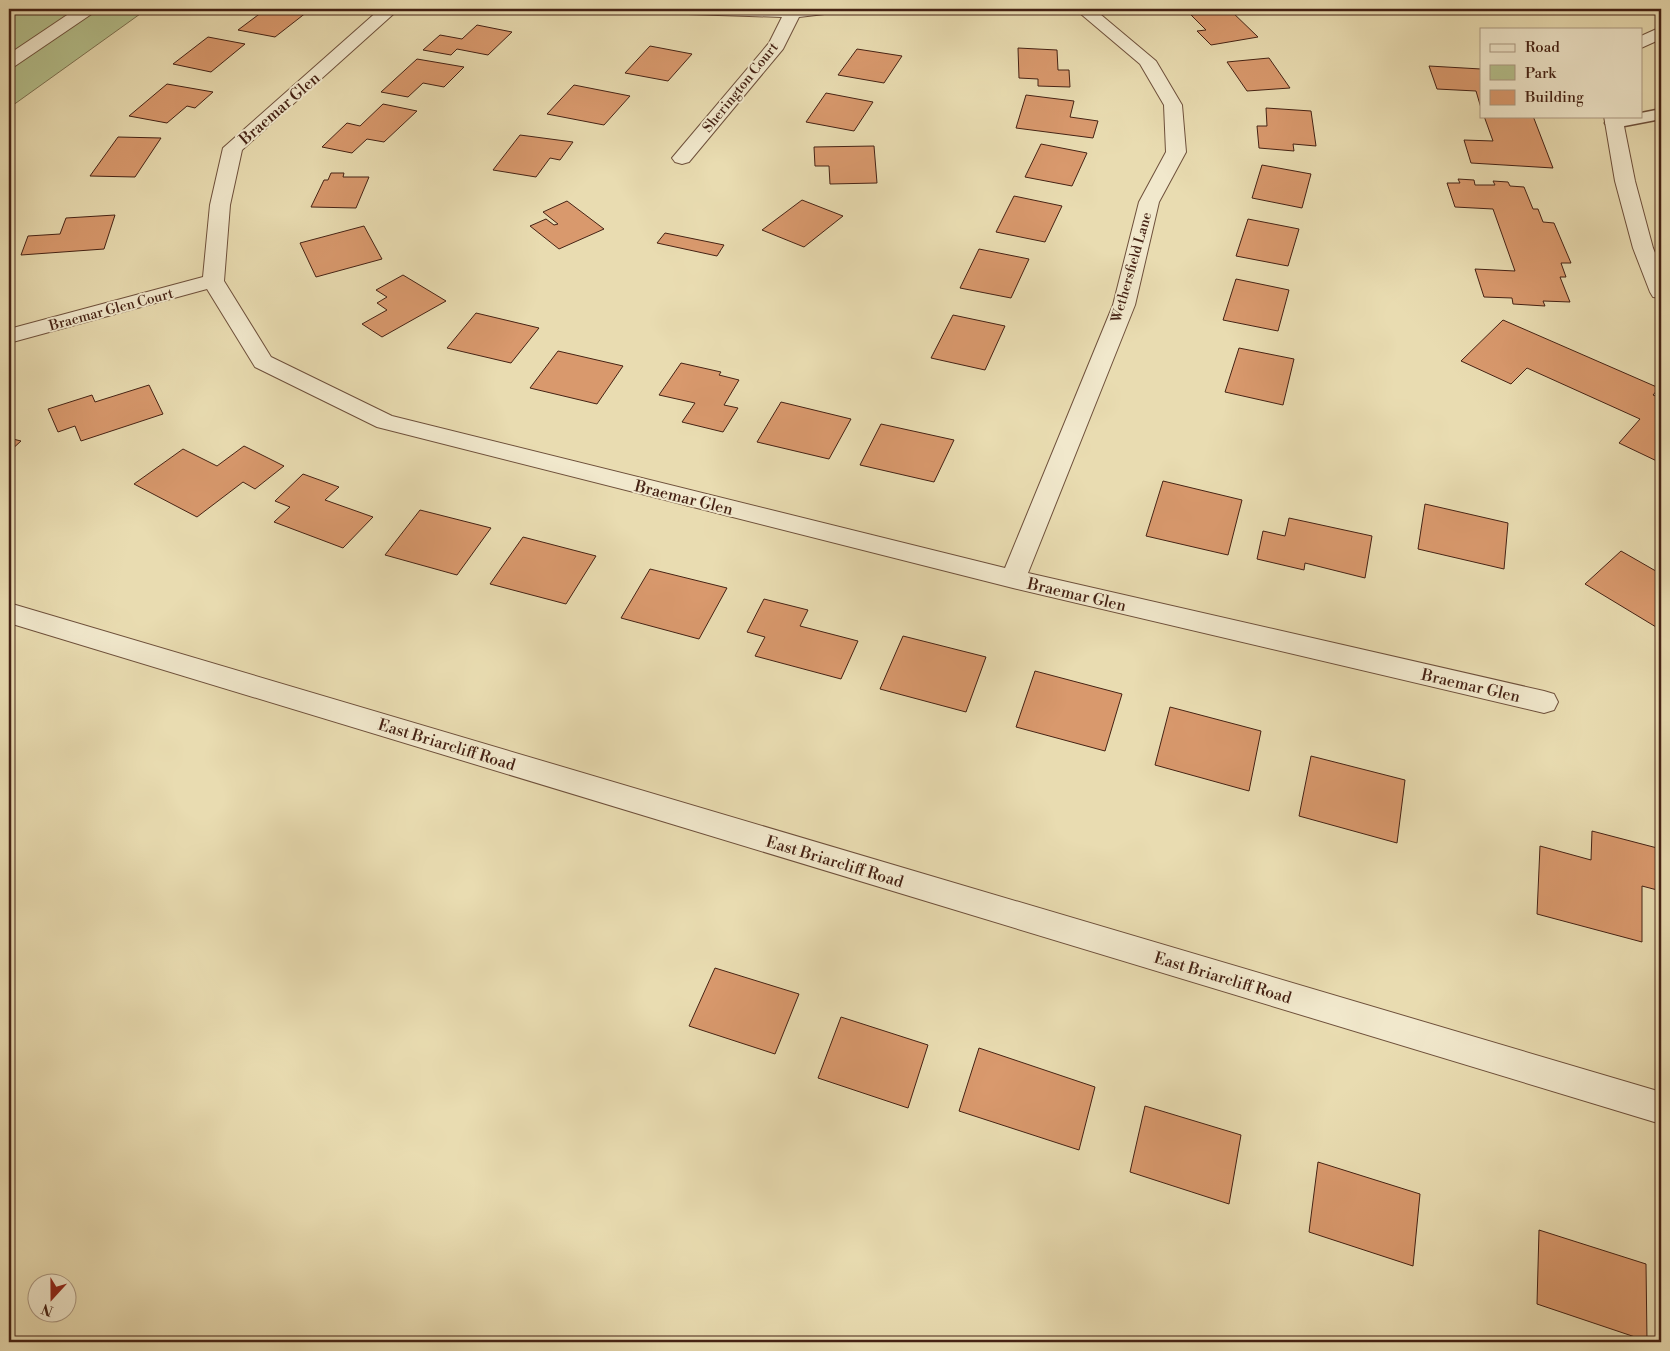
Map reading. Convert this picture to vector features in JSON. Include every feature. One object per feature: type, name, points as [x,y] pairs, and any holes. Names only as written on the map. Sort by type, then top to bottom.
[{"type":"street","points":[[9,62],[86,9]]},
{"type":"street","name":"Braemar Glen","points":[[390,9],[233,148],[220,205],[213,281],[263,362],[385,422],[1013,580],[1544,702]]},
{"type":"street","points":[[688,9],[793,12],[827,9]]},
{"type":"street","name":"Wethersfield Lane","points":[[1013,580],[1124,305],[1150,202],[1176,152],[1173,105],[1147,61],[1084,9]]},
{"type":"street","name":"Sherington Court","points":[[682,158],[777,44],[793,12]]},
{"type":"street","points":[[1642,42],[1661,32]]},
{"type":"street","points":[[1614,120],[1625,181],[1643,248],[1661,292]]},
{"type":"street","name":"Braemar Glen Court","points":[[9,336],[213,281]]},
{"type":"street","name":"East Briarcliff Road","points":[[9,613],[1661,1108]]},
{"type":"lane","points":[[1642,116],[1661,114]]},
{"type":"lane","points":[[1614,120],[1630,118]]},
{"type":"green space","points":[[9,9],[147,9],[9,108]]},
{"type":"building","points":[[266,9],[291,9],[307,12],[275,37],[238,30]]},
{"type":"building","points":[[1229,9],[1258,37],[1211,45],[1197,31],[1206,30],[1191,15]]},
{"type":"building","points":[[477,25],[512,32],[488,55],[457,49],[451,55],[423,50],[440,35],[462,39]]},
{"type":"building","points":[[208,37],[245,44],[211,72],[173,64]]},
{"type":"building","points":[[650,46],[692,54],[668,81],[625,73]]},
{"type":"building","points":[[1018,48],[1057,50],[1058,70],[1069,70],[1070,87],[1038,86],[1038,79],[1019,78]]},
{"type":"building","points":[[857,49],[902,56],[884,83],[838,75]]},
{"type":"building","points":[[1269,58],[1290,88],[1247,91],[1227,62]]},
{"type":"building","points":[[417,59],[464,67],[444,87],[423,83],[408,97],[381,92]]},
{"type":"building","points":[[1429,66],[1480,69],[1480,105],[1476,91],[1437,89]]},
{"type":"building","points":[[167,84],[213,92],[195,108],[187,106],[167,123],[129,116]]},
{"type":"building","points":[[574,85],[630,96],[604,125],[547,114]]},
{"type":"building","points":[[826,93],[873,102],[854,131],[806,122]]},
{"type":"building","points":[[1026,95],[1074,101],[1070,117],[1098,121],[1093,138],[1016,128]]},
{"type":"building","points":[[383,104],[417,111],[384,142],[367,139],[352,153],[322,147],[347,123],[360,126]]},
{"type":"building","points":[[1266,108],[1311,111],[1316,146],[1293,144],[1294,151],[1259,148],[1257,126],[1267,126]]},
{"type":"building","points":[[1485,118],[1534,118],[1553,168],[1471,163],[1464,140],[1493,141]]},
{"type":"building","points":[[520,135],[573,142],[560,160],[550,158],[536,177],[493,170]]},
{"type":"building","points":[[118,137],[161,138],[135,177],[90,176]]},
{"type":"building","points":[[1041,144],[1087,153],[1072,186],[1025,177]]},
{"type":"building","points":[[874,146],[877,183],[830,184],[829,166],[815,166],[814,147]]},
{"type":"building","points":[[1262,165],[1311,174],[1302,208],[1252,198]]},
{"type":"building","points":[[331,173],[344,173],[343,177],[369,177],[356,208],[311,207],[324,180],[328,180]]},
{"type":"building","points":[[1458,179],[1474,180],[1475,185],[1495,185],[1493,181],[1508,182],[1510,186],[1524,187],[1533,209],[1538,209],[1543,222],[1554,223],[1571,263],[1561,263],[1566,277],[1560,277],[1570,302],[1543,301],[1545,306],[1513,304],[1512,298],[1484,297],[1475,269],[1515,271],[1493,209],[1455,207],[1447,183],[1460,183]]},
{"type":"building","points":[[1014,196],[1062,206],[1045,242],[996,232]]},
{"type":"building","points":[[802,200],[843,216],[804,247],[762,230]]},
{"type":"building","points":[[567,201],[604,229],[559,249],[530,226],[546,219],[554,225],[558,224],[543,212]]},
{"type":"building","points":[[115,215],[104,249],[21,255],[28,236],[60,234],[66,218]]},
{"type":"building","points":[[1248,219],[1299,229],[1288,266],[1236,256]]},
{"type":"building","points":[[364,226],[382,259],[316,277],[300,243]]},
{"type":"building","points":[[665,233],[724,245],[717,256],[657,243]]},
{"type":"building","points":[[979,249],[1029,259],[1011,298],[960,288]]},
{"type":"building","points":[[403,275],[446,301],[382,337],[362,324],[387,310],[377,303],[387,297],[376,290]]},
{"type":"building","points":[[1236,279],[1289,290],[1278,331],[1223,320]]},
{"type":"building","points":[[476,313],[539,328],[511,363],[447,348]]},
{"type":"building","points":[[953,315],[1005,326],[985,370],[931,358]]},
{"type":"building","points":[[1503,320],[1659,388],[1653,395],[1661,398],[1661,463],[1619,443],[1640,419],[1527,368],[1511,384],[1461,361]]},
{"type":"building","points":[[1239,348],[1294,359],[1283,405],[1225,392]]},
{"type":"building","points":[[558,351],[623,366],[597,404],[530,388]]},
{"type":"building","points":[[681,363],[721,372],[719,375],[739,380],[724,405],[738,408],[723,432],[682,422],[695,403],[659,395]]},
{"type":"building","points":[[149,385],[163,414],[81,441],[75,426],[58,432],[48,409],[92,395],[95,402]]},
{"type":"building","points":[[781,402],[851,419],[829,459],[757,442]]},
{"type":"building","points":[[881,424],[954,440],[934,482],[860,465]]},
{"type":"building","points":[[9,438],[21,441],[9,452]]},
{"type":"building","points":[[244,446],[284,466],[255,489],[243,482],[197,517],[134,484],[183,449],[217,466]]},
{"type":"building","points":[[303,474],[339,487],[325,500],[373,517],[343,548],[274,522],[290,507],[275,501]]},
{"type":"building","points":[[1163,481],[1242,500],[1228,555],[1146,536]]},
{"type":"building","points":[[1425,504],[1508,523],[1504,569],[1418,549]]},
{"type":"building","points":[[420,510],[491,528],[457,575],[385,555]]},
{"type":"building","points":[[1289,518],[1372,536],[1365,578],[1305,563],[1304,570],[1257,559],[1263,531],[1285,536]]},
{"type":"building","points":[[523,537],[596,556],[566,604],[490,584]]},
{"type":"building","points":[[1621,551],[1661,574],[1661,630],[1585,584]]},
{"type":"building","points":[[650,569],[727,588],[699,639],[621,618]]},
{"type":"building","points":[[764,599],[808,610],[800,626],[858,641],[841,679],[755,656],[765,637],[747,632]]},
{"type":"building","points":[[903,636],[986,657],[966,712],[880,689]]},
{"type":"building","points":[[1035,671],[1122,694],[1105,751],[1016,727]]},
{"type":"building","points":[[1170,707],[1261,731],[1249,791],[1155,765]]},
{"type":"building","points":[[1311,756],[1405,780],[1397,843],[1299,816]]},
{"type":"building","points":[[1592,831],[1661,849],[1661,891],[1642,886],[1642,942],[1537,914],[1540,846],[1591,860]]},
{"type":"building","points":[[715,968],[799,994],[775,1054],[689,1026]]},
{"type":"building","points":[[841,1017],[928,1045],[908,1108],[818,1078]]},
{"type":"building","points":[[979,1048],[1095,1087],[1079,1150],[959,1111]]},
{"type":"building","points":[[1145,1106],[1241,1135],[1229,1204],[1130,1172]]},
{"type":"building","points":[[1318,1162],[1420,1194],[1413,1266],[1309,1232]]},
{"type":"building","points":[[1539,1230],[1646,1264],[1647,1341],[1537,1304]]}]
